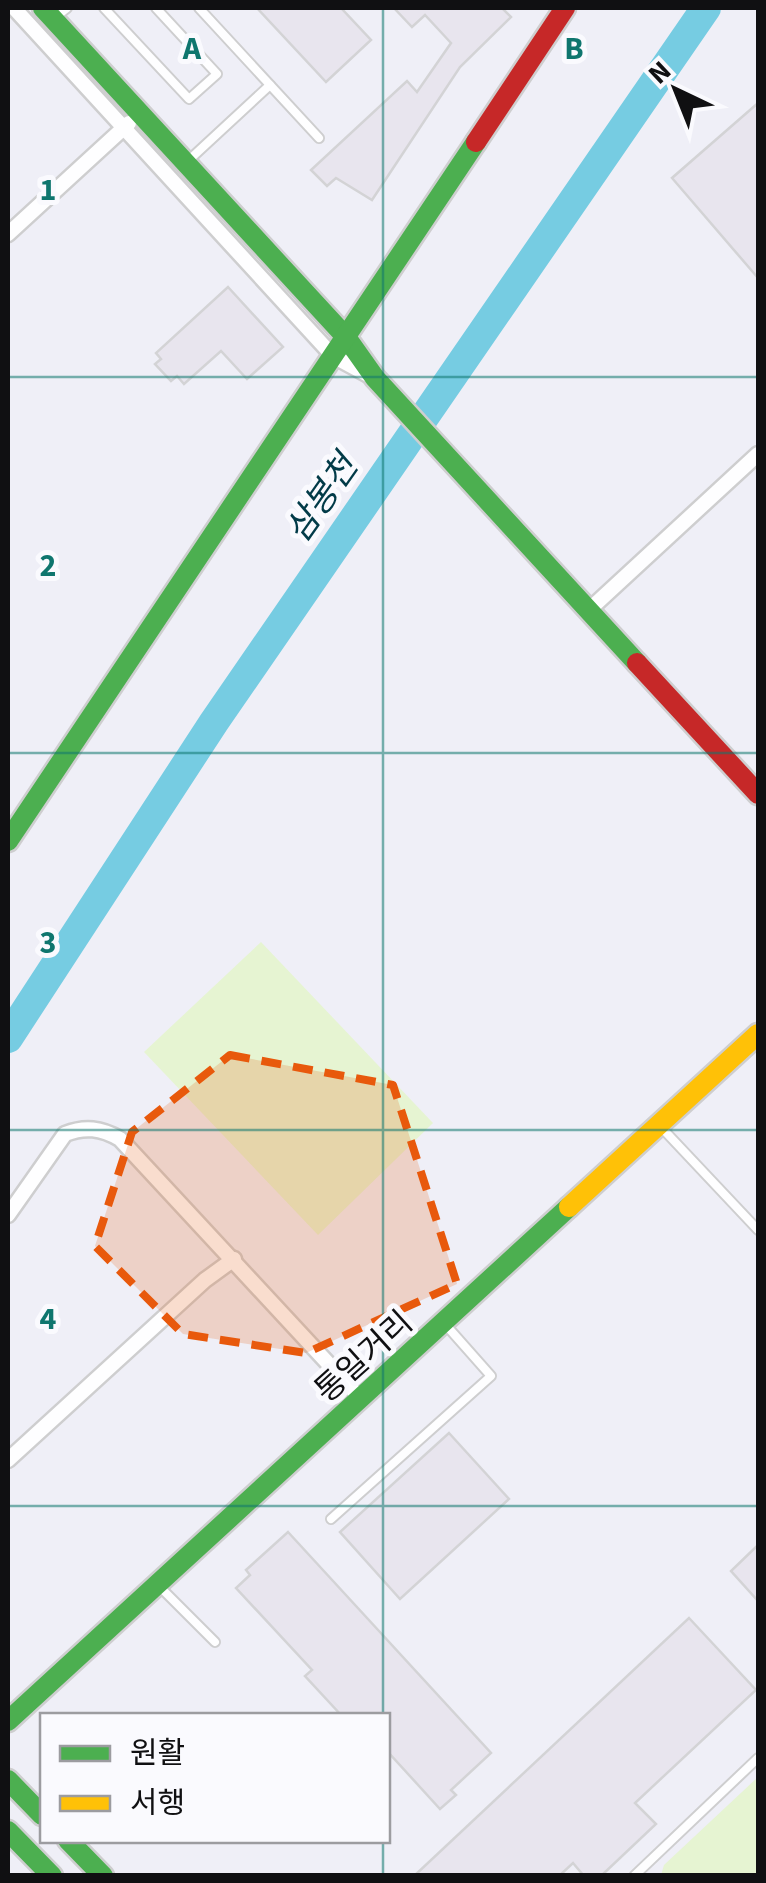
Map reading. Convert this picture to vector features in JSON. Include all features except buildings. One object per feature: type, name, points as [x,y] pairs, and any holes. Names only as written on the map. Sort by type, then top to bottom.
[{"type":"street","points":[[14,8],[132,120],[186,162],[346,337],[374,378],[758,794]]},
{"type":"street","points":[[54,11],[132,120],[333,356],[374,378]]},
{"type":"street","points":[[8,841],[557,15]]},
{"type":"street","points":[[8,234],[132,120]]},
{"type":"street","points":[[589,610],[758,454]]},
{"type":"street","name":"통일거리","points":[[8,1721],[758,1034]]},
{"type":"street","points":[[8,1214],[65,1134],[92,1128],[107,1131],[120,1139],[234,1258],[362,1400]]},
{"type":"street","points":[[8,1460],[204,1280],[234,1258]]},
{"type":"street","points":[[8,1780],[40,1813]]},
{"type":"street","points":[[8,1830],[52,1876]]},
{"type":"street","points":[[71,1843],[103,1876]]},
{"type":"lane","points":[[104,8],[188,100],[217,74],[156,8]]},
{"type":"lane","points":[[113,17],[123,8]]},
{"type":"lane","points":[[199,8],[319,138]]},
{"type":"lane","points":[[186,162],[270,85]]},
{"type":"lane","points":[[660,1126],[758,1230]]},
{"type":"lane","points":[[331,1519],[491,1376],[445,1324]]},
{"type":"lane","points":[[158,1584],[215,1642]]},
{"type":"lane","points":[[638,1874],[758,1758]]},
{"type":"highlighted area","points":[[230,1055],[393,1085],[457,1284],[306,1353],[183,1334],[95,1246],[132,1132]]},
{"type":"shaded area","points":[[8,8],[758,8],[758,1875],[8,1876]]},
{"type":"green space","points":[[261,942],[433,1123],[318,1235],[144,1052]]},
{"type":"green space","points":[[758,1777],[758,1875],[661,1875],[664,1865]]},
{"type":"waterway","name":"삼봉천","points":[[8,1038],[214,722],[706,8]]},
{"type":"traffic: fast","points":[[43,8],[346,337],[375,378],[637,663]]},
{"type":"traffic: fast","points":[[8,841],[476,142]]},
{"type":"traffic: fast","points":[[8,1721],[569,1207]]},
{"type":"traffic: fast","points":[[8,1780],[40,1813]]},
{"type":"traffic: fast","points":[[8,1831],[52,1876]]},
{"type":"traffic: fast","points":[[71,1843],[103,1876]]},
{"type":"traffic: slow","points":[[569,1207],[758,1034]]},
{"type":"traffic: jam","points":[[476,142],[565,8]]},
{"type":"traffic: jam","points":[[637,663],[758,794]]}]
